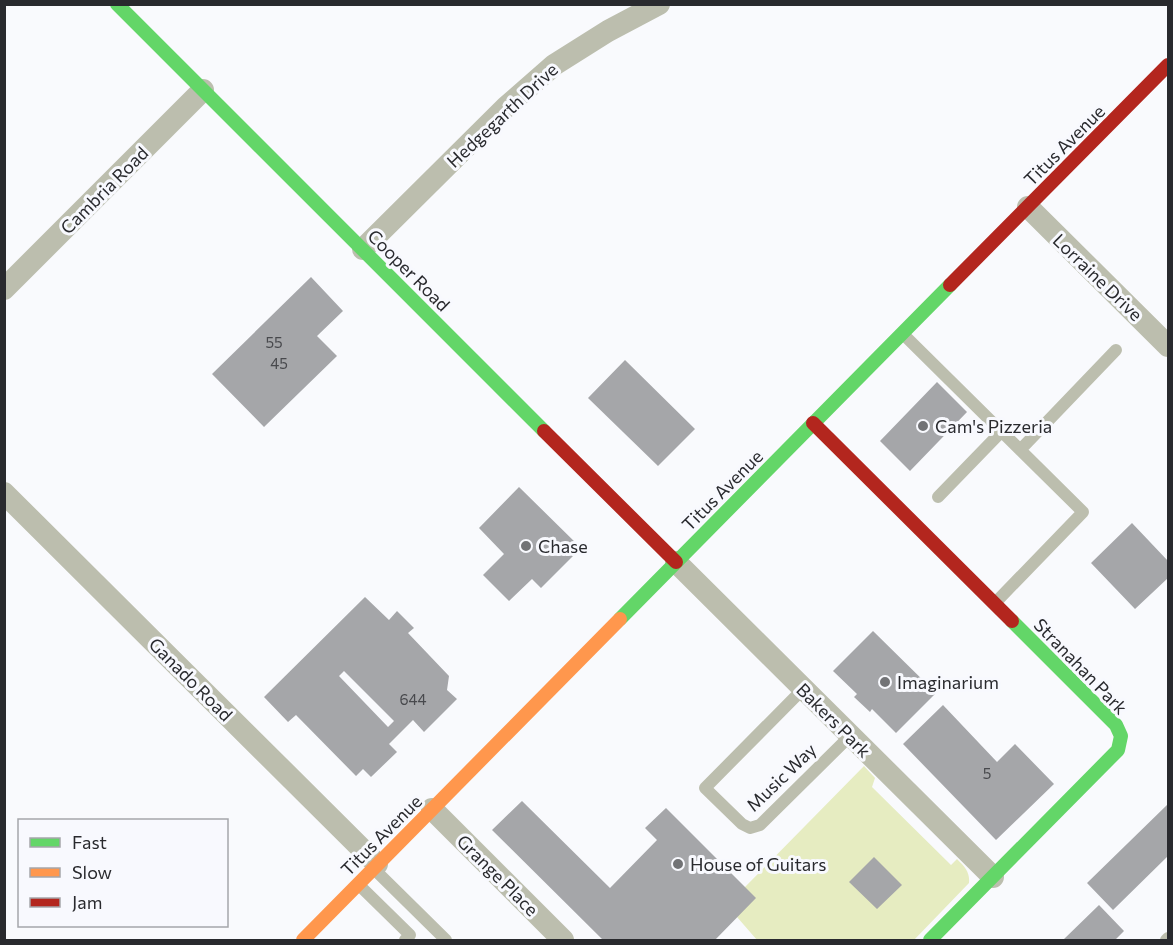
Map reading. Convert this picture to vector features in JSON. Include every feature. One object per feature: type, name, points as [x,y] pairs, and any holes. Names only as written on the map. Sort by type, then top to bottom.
[{"type":"street","name":"Hedgegarth Drive","points":[[363,249],[506,107],[554,65],[608,31],[659,4]]},
{"type":"street","name":"Cooper Road","points":[[132,9],[203,90],[676,562]]},
{"type":"street","name":"Titus Avenue","points":[[303,940],[1168,65]]},
{"type":"street","name":"Cambria Road","points":[[4,289],[203,90]]},
{"type":"street","name":"Lorraine Drive","points":[[1028,207],[1168,346]]},
{"type":"street","name":"Stranahan Park","points":[[813,423],[1116,725],[1121,736],[1118,750],[930,940]]},
{"type":"street","name":"Ganado Road","points":[[4,493],[376,866]]},
{"type":"street","name":"Bakers Park","points":[[676,562],[993,877]]},
{"type":"street","name":"Grange Place","points":[[432,809],[563,940]]},
{"type":"lane","points":[[902,333],[1083,512],[994,604]]},
{"type":"lane","points":[[1020,450],[1116,350]]},
{"type":"lane","points":[[938,497],[1001,432]]},
{"type":"lane","name":"Music Way","points":[[803,689],[705,788],[742,824],[750,828],[760,825],[850,736]]},
{"type":"lane","points":[[376,866],[446,940]]},
{"type":"lane","points":[[358,884],[410,935],[405,940]]},
{"type":"green space","points":[[864,766],[875,778],[872,787],[951,865],[957,859],[969,876],[969,883],[914,940],[757,940],[737,917],[745,887]]},
{"type":"building","points":[[311,277],[343,311],[317,336],[337,356],[264,427],[212,374]]},
{"type":"building","points":[[625,360],[695,429],[658,466],[588,398]]},
{"type":"building","name":"Cam's Pizzeria","points":[[937,382],[967,412],[910,471],[880,441]]},
{"type":"building","points":[[519,487],[581,548],[541,588],[532,579],[509,601],[483,575],[504,554],[479,528]]},
{"type":"building","points":[[1132,523],[1168,561],[1168,578],[1135,609],[1091,563]]},
{"type":"building","points":[[365,597],[389,620],[397,611],[414,628],[408,633],[449,676],[447,690],[457,699],[424,732],[413,720],[389,744],[397,752],[371,777],[363,769],[356,776],[296,715],[288,722],[264,697]],"holes":[[[344,671],[394,721],[388,727],[339,676]]]},
{"type":"building","name":"Imaginarium","points":[[873,631],[936,693],[896,733],[872,709],[870,712],[854,697],[857,694],[833,671]]},
{"type":"building","points":[[943,705],[997,762],[1015,744],[1054,784],[996,840],[903,744]]},
{"type":"building","name":"House of Guitars","points":[[522,801],[610,888],[657,840],[645,828],[666,808],[756,898],[715,940],[603,940],[492,830]]},
{"type":"building","points":[[1168,804],[1168,856],[1113,910],[1087,883]]},
{"type":"building","points":[[874,857],[902,885],[877,909],[849,882]]},
{"type":"building","points":[[1099,905],[1124,931],[1115,940],[1063,940]]},
{"type":"traffic: fast","points":[[117,4],[544,431]]},
{"type":"traffic: fast","points":[[620,619],[950,285]]},
{"type":"traffic: fast","points":[[930,940],[1118,750],[1121,736],[1116,725],[1012,621]]},
{"type":"traffic: slow","points":[[303,940],[620,619]]},
{"type":"traffic: jam","points":[[950,285],[1168,65]]},
{"type":"traffic: jam","points":[[813,423],[1012,621]]},
{"type":"traffic: jam","points":[[544,431],[676,562]]},
{"type":"place","name":"Cam's Pizzeria","points":[[923,426]]},
{"type":"place","name":"Chase","points":[[526,546]]},
{"type":"place","name":"Imaginarium","points":[[885,682]]},
{"type":"place","name":"House of Guitars","points":[[678,864]]}]
